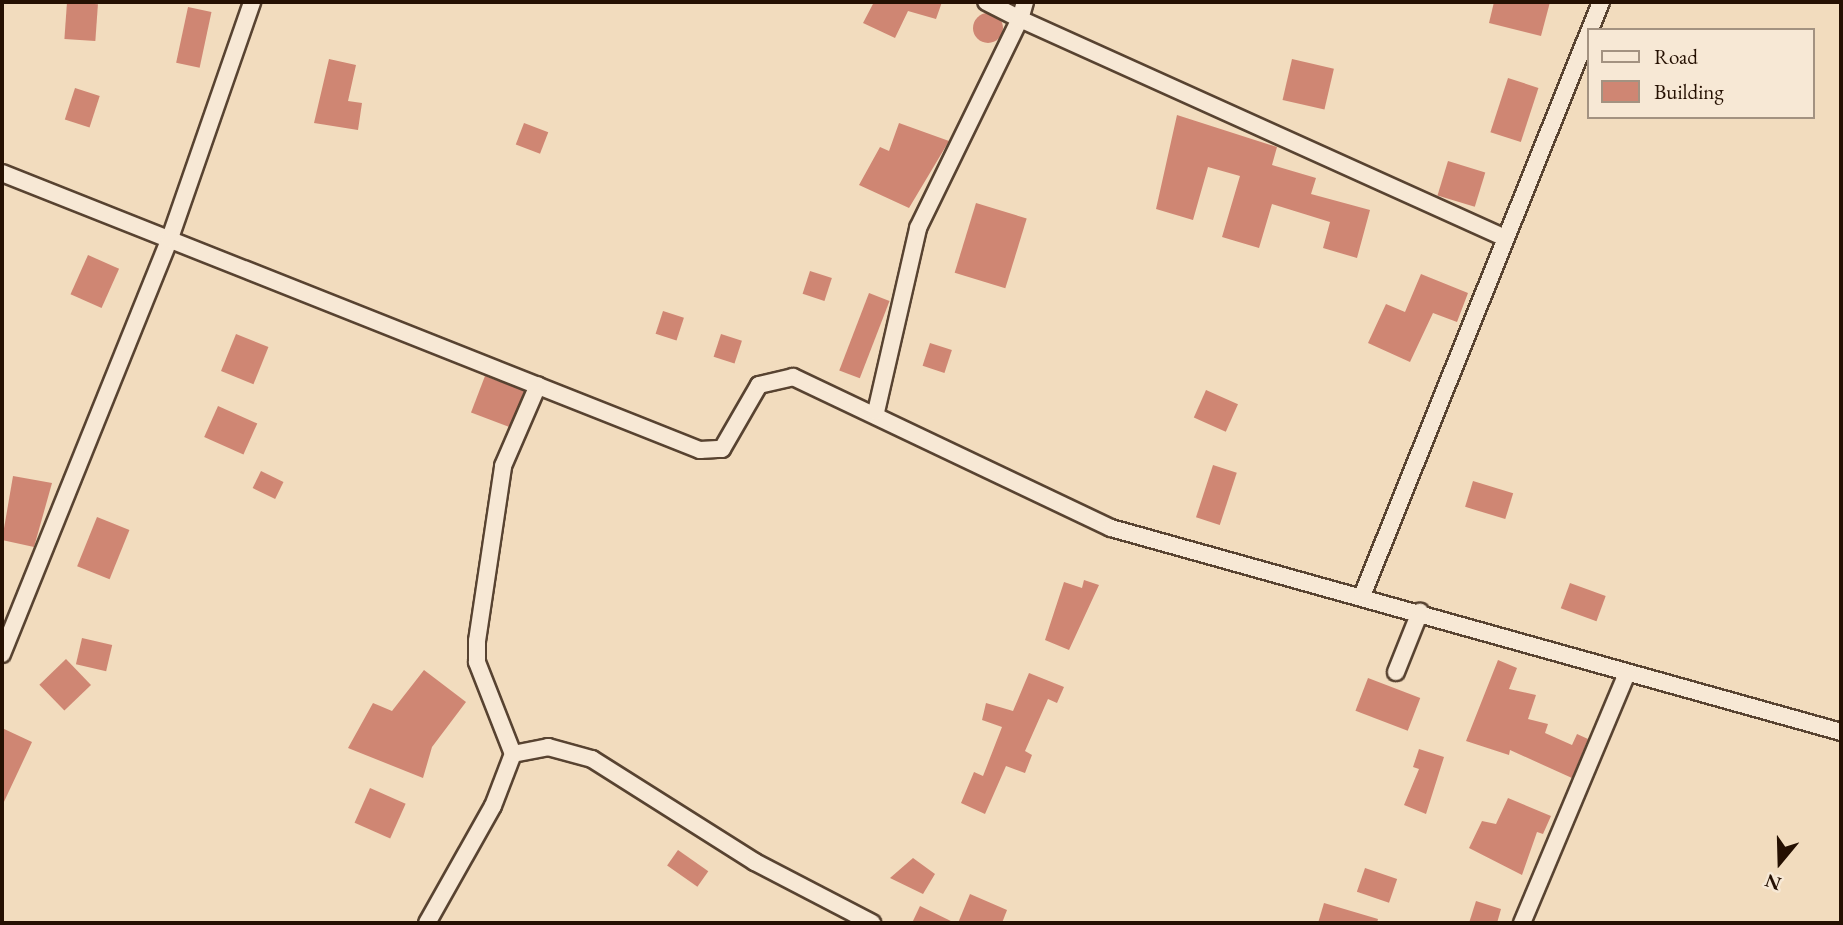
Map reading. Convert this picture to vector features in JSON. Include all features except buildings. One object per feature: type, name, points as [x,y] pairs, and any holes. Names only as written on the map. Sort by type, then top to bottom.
[{"type":"street","points":[[2,654],[170,238],[252,2]]},
{"type":"street","points":[[986,2],[1503,237]]},
{"type":"street","points":[[876,412],[918,228],[1020,19],[1025,2]]},
{"type":"street","points":[[1590,28],[1601,2]]},
{"type":"street","points":[[1362,596],[1503,237],[1588,33]]},
{"type":"street","points":[[2,173],[708,452],[727,443],[751,395],[770,378],[793,377],[876,412],[1111,528],[1420,612],[1626,674],[1841,732]]},
{"type":"street","points":[[427,923],[493,806],[513,754],[481,675],[477,642],[502,466],[537,385]]},
{"type":"street","points":[[1396,671],[1420,612]]},
{"type":"street","points":[[1522,923],[1626,674]]},
{"type":"street","points":[[513,754],[548,747],[592,759],[755,862],[872,923]]}]
